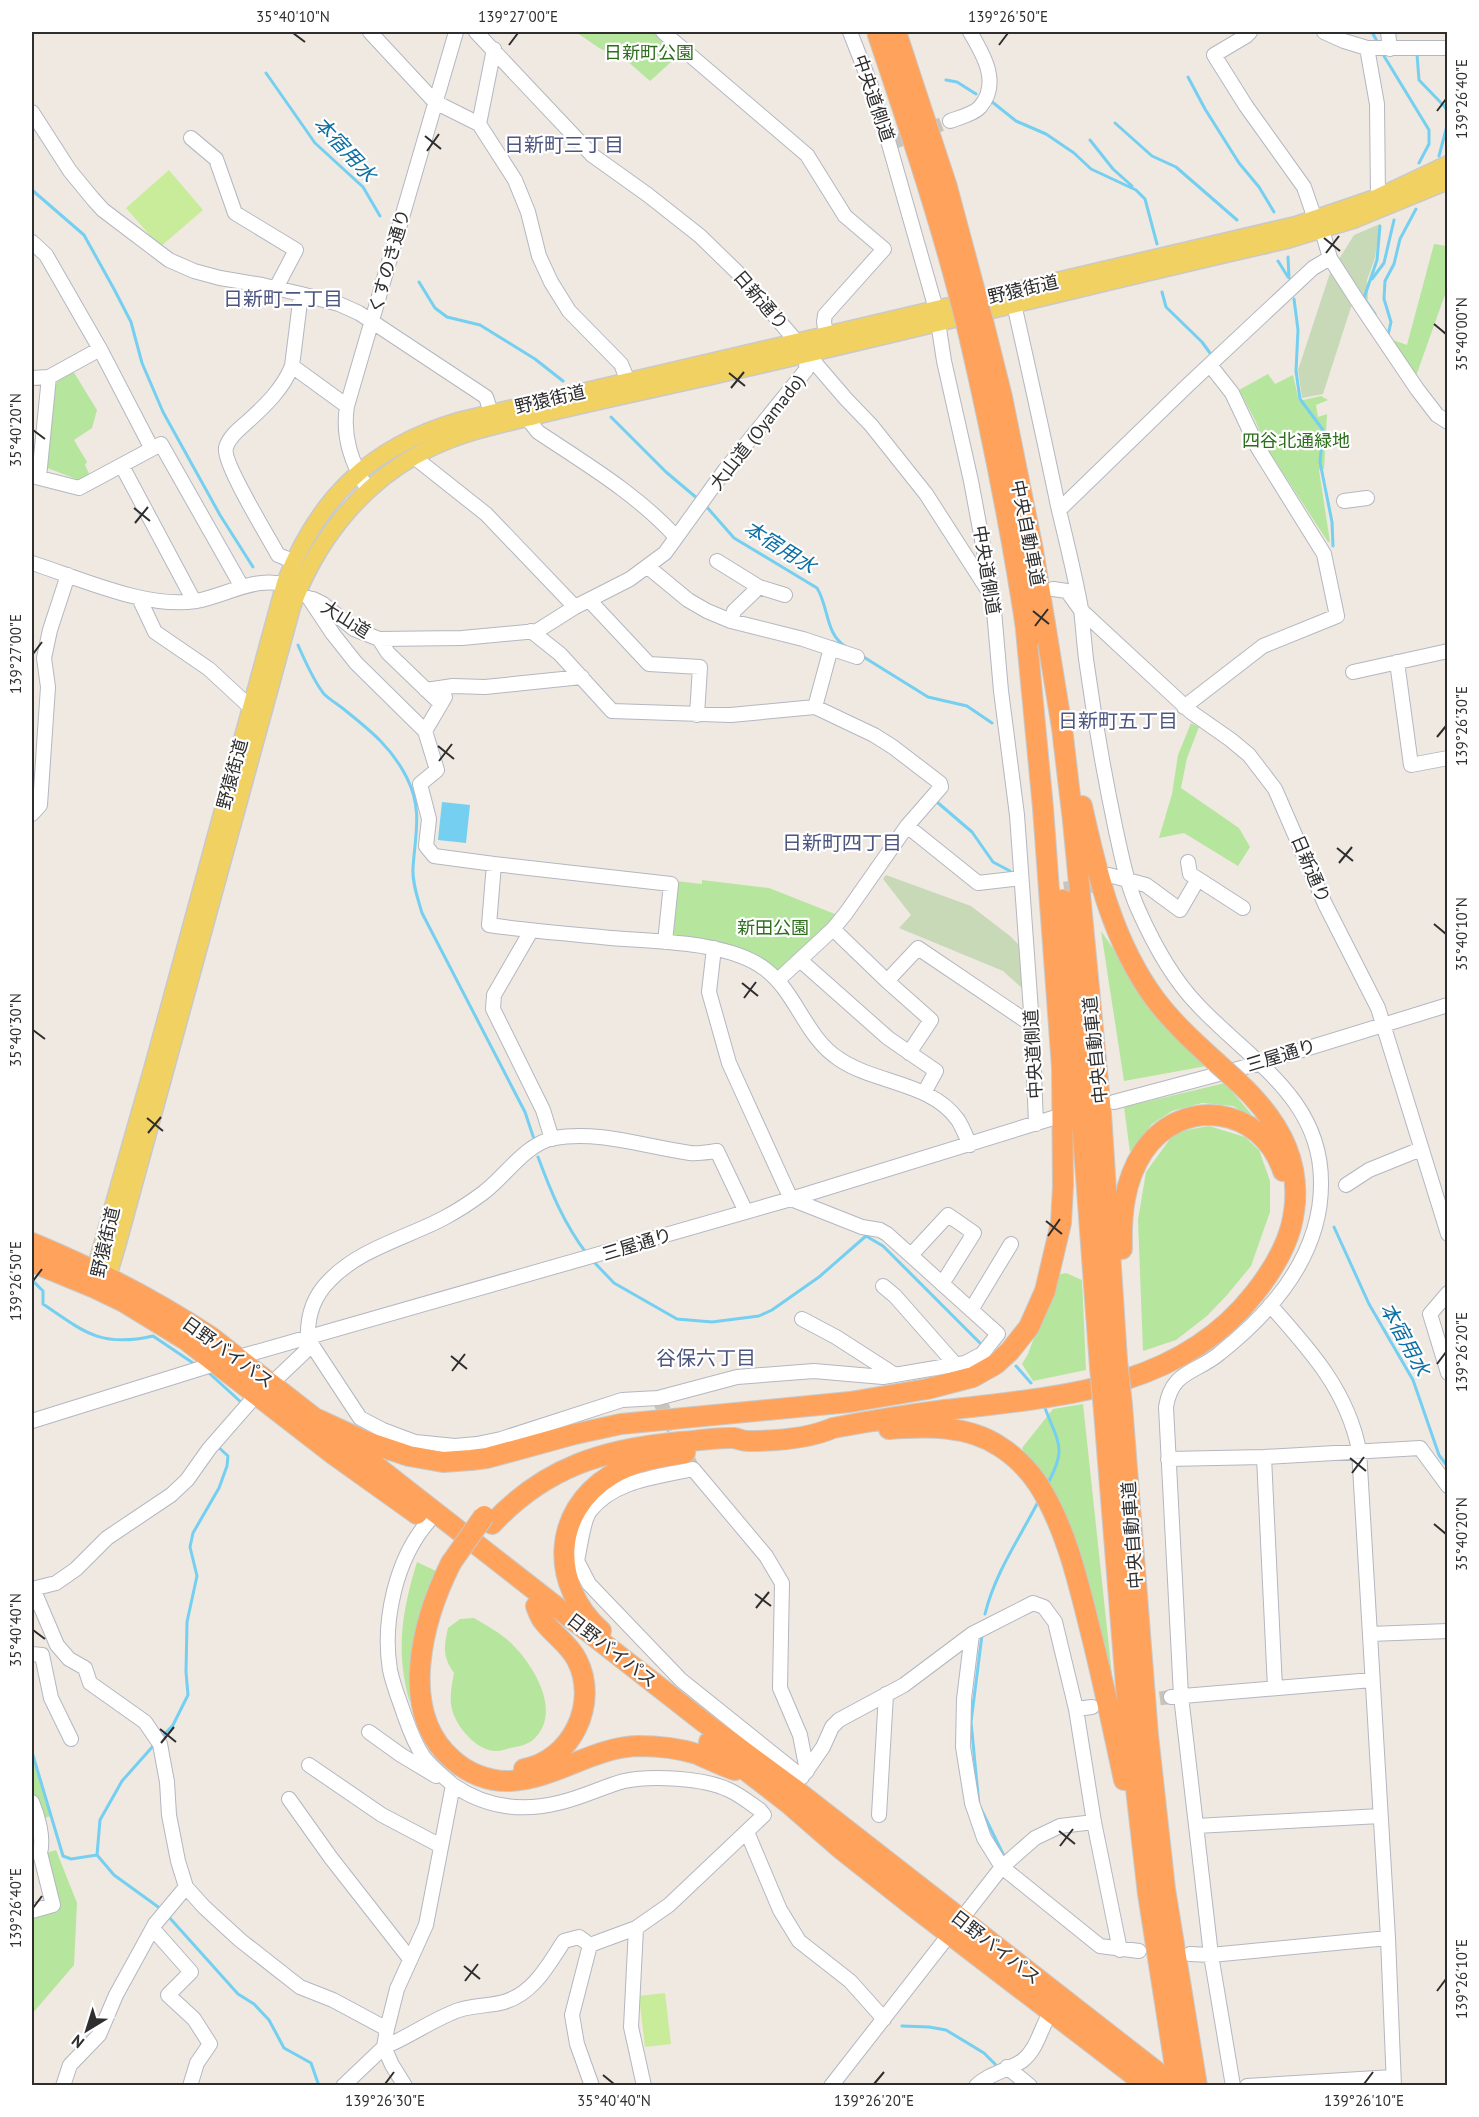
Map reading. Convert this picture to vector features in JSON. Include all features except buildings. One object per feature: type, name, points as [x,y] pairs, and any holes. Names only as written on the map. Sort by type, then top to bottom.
[{"type":"highway","name":"中央自動車道","points":[[877,32],[929,192],[1004,408],[1033,550],[1062,728],[1101,1113],[1109,1363]]},
{"type":"highway","name":"中央自動車道","points":[[896,32],[947,187],[976,328],[985,402],[1026,630],[1057,849],[1113,1408],[1130,1736],[1148,1894],[1176,2082]]},
{"type":"highway","points":[[317,1419],[394,1452],[421,1459],[443,1462],[487,1458],[575,1434],[621,1425],[850,1402],[947,1385],[973,1377],[986,1370],[1010,1351],[1029,1327],[1051,1275],[1062,1204],[1062,1067],[1046,849],[1026,630]]},
{"type":"highway","points":[[488,1520],[544,1480],[598,1456],[654,1444],[734,1438],[745,1441],[822,1433],[833,1428],[888,1418],[1052,1397],[1142,1375],[1197,1347],[1219,1331],[1249,1301],[1272,1269],[1288,1237],[1295,1201],[1293,1167],[1280,1133],[1262,1107],[1186,1034],[1156,1000],[1132,962],[1111,917],[1094,862],[1047,633]]},
{"type":"highway","points":[[850,1402],[888,1405],[990,1396],[1063,1386],[1148,1362],[1168,1354],[1198,1335],[1233,1306],[1256,1278],[1267,1260],[1281,1226],[1286,1189],[1280,1162],[1272,1148],[1249,1126],[1225,1116],[1204,1115],[1188,1118],[1168,1126],[1137,1161],[1124,1202],[1109,1363]]},
{"type":"highway","name":"日野バイパス","points":[[32,1244],[178,1316],[238,1358],[264,1389],[333,1454],[428,1522],[751,1776],[956,1927],[1176,2082]]},
{"type":"highway","name":"日野バイパス","points":[[32,1262],[99,1278],[218,1363],[317,1419],[614,1653],[801,1779],[956,1927],[1051,2012],[1148,2085]]},
{"type":"highway","name":"中央自動車道","points":[[1113,1408],[1135,1582],[1150,1756],[1165,1889],[1197,2085]]},
{"type":"highway","points":[[684,1418],[628,1438],[593,1446],[556,1461],[511,1490],[436,1594],[423,1642],[420,1678],[422,1706],[438,1745],[457,1764],[483,1777],[509,1781],[541,1776],[618,1749],[651,1746],[697,1754],[751,1776]]},
{"type":"highway","points":[[822,1433],[836,1437],[896,1428],[956,1429],[978,1435],[997,1444],[1025,1468],[1043,1493],[1072,1563],[1085,1610],[1110,1708],[1148,1894]]},
{"type":"highway","points":[[614,1653],[603,1632],[589,1618],[576,1599],[566,1573],[564,1552],[566,1537],[569,1524],[579,1506],[601,1481],[645,1460],[736,1448],[745,1441]]},
{"type":"highway","points":[[455,1566],[436,1630],[430,1667],[431,1700],[439,1726],[452,1745],[473,1762],[490,1769],[519,1770],[547,1760],[568,1743],[582,1715],[584,1685],[577,1660],[563,1641],[543,1621],[536,1606]]},
{"type":"main road","name":"野猿街道","points":[[99,1278],[298,590],[293,561],[315,520],[335,496],[382,454],[415,436],[436,428],[491,413],[826,334],[1014,304],[1318,225],[1448,164]]},
{"type":"main road","name":"野猿街道","points":[[99,1278],[250,707],[298,590],[333,530],[355,502],[368,490],[414,457],[459,435],[481,428],[807,354],[937,316],[1376,211],[1448,181]]},
{"type":"street","points":[[370,32],[435,102],[479,124],[515,180],[528,212],[539,256],[551,282],[569,311],[621,364],[628,381]]},
{"type":"street","name":"くすのき通り","points":[[368,490],[358,474],[350,453],[345,430],[347,406],[456,32]]},
{"type":"street","name":"日新通り","points":[[476,32],[592,155],[648,195],[720,254],[871,425],[926,494],[1000,598]]},
{"type":"street","points":[[663,32],[807,155],[845,216],[884,249],[825,315],[826,334]]},
{"type":"street","name":"中央道側道","points":[[850,32],[890,144],[937,316],[944,361],[1000,598],[999,679],[1017,815],[1032,1025],[1036,1124]]},
{"type":"street","points":[[950,122],[979,108],[988,90],[990,75],[983,55],[970,32]]},
{"type":"street","points":[[1250,32],[1215,55],[1246,106],[1304,187],[1330,258],[1405,373],[1437,415],[1448,422]]},
{"type":"street","points":[[1324,32],[1367,48],[1448,48]]},
{"type":"street","points":[[1388,32],[1390,49]]},
{"type":"street","points":[[1367,48],[1377,104],[1378,197]]},
{"type":"street","points":[[479,124],[494,49]]},
{"type":"street","points":[[32,112],[70,171],[93,200],[169,260],[194,271],[220,278],[276,288],[339,304],[372,321],[486,397],[491,413]]},
{"type":"street","points":[[191,138],[216,159],[235,213],[296,250],[276,288]]},
{"type":"street","points":[[32,242],[46,255],[100,349],[152,448]]},
{"type":"street","points":[[1059,510],[1313,268],[1330,258]]},
{"type":"street","points":[[293,561],[278,555],[234,475],[226,454],[226,447],[285,381],[292,366],[301,294]]},
{"type":"street","points":[[1014,304],[1080,609],[1105,781],[1127,878],[1137,907],[1172,973],[1197,1004],[1260,1063],[1296,1101],[1320,1156],[1322,1185],[1312,1239],[1286,1286],[1256,1322],[1220,1354],[1179,1377],[1168,1394],[1166,1407],[1167,1460],[1173,1527],[1176,1696],[1196,1826],[1211,1955],[1233,2085]]},
{"type":"street","points":[[32,378],[49,377],[100,349]]},
{"type":"street","name":"大山道 (Oyamado)","points":[[702,502],[806,370],[807,354]]},
{"type":"street","points":[[1184,707],[1263,646],[1337,616],[1324,554],[1258,448],[1232,393],[1210,365]]},
{"type":"street","points":[[292,366],[347,406]]},
{"type":"street","points":[[49,377],[35,477],[79,488],[161,444],[242,587]]},
{"type":"street","points":[[527,418],[538,432],[631,495],[676,537]]},
{"type":"street","points":[[414,457],[486,514],[575,607]]},
{"type":"street","points":[[122,466],[194,602]]},
{"type":"street","points":[[1344,501],[1367,498]]},
{"type":"street","name":"大山道","points":[[298,590],[323,604],[354,629],[379,639],[462,638],[537,631],[575,607],[630,579],[648,567],[665,553],[702,502]]},
{"type":"street","points":[[717,561],[759,587],[784,595]]},
{"type":"street","points":[[32,563],[139,598],[165,601],[194,602],[242,587],[272,581],[298,590],[356,663],[425,731],[437,770],[420,783],[429,819],[426,846],[434,856],[671,884],[665,942]]},
{"type":"street","points":[[648,567],[688,600],[731,621],[856,657]]},
{"type":"street","points":[[32,814],[40,805],[48,687],[44,658],[50,630],[68,575]]},
{"type":"street","points":[[731,621],[734,611],[759,587]]},
{"type":"street","name":"日新通り","points":[[1053,589],[1067,591],[1080,609],[1184,707],[1249,755],[1275,789],[1325,904],[1378,1008],[1448,1234]]},
{"type":"street","points":[[139,598],[155,632],[209,669],[250,707]]},
{"type":"street","points":[[589,600],[649,664],[700,667],[697,715]]},
{"type":"street","points":[[531,631],[560,654],[612,711],[731,715],[815,707],[874,735],[940,783],[941,787],[907,826],[833,929],[778,980]]},
{"type":"street","points":[[379,639],[388,653],[441,704]]},
{"type":"street","points":[[815,707],[831,648]]},
{"type":"street","points":[[1353,672],[1448,651]]},
{"type":"street","points":[[1397,662],[1411,765],[1448,758]]},
{"type":"street","points":[[426,690],[453,686],[485,687],[582,677]]},
{"type":"street","points":[[425,731],[453,686]]},
{"type":"street","points":[[907,826],[978,883],[1022,885],[1042,889]]},
{"type":"street","points":[[1188,861],[1190,874],[1243,908]]},
{"type":"street","points":[[494,864],[489,925],[714,948],[750,959],[778,980],[818,1040],[839,1059],[853,1067],[940,1101],[959,1122],[970,1145]]},
{"type":"street","points":[[1110,879],[1127,878],[1146,885],[1180,910],[1198,879]]},
{"type":"street","points":[[833,929],[931,1020],[909,1053]]},
{"type":"street","points":[[531,931],[494,995],[493,1009],[543,1110],[552,1139]]},
{"type":"street","points":[[714,948],[709,992],[729,1063],[791,1199],[862,1227],[880,1230],[998,1334],[982,1353],[965,1362],[884,1377],[814,1371],[737,1377],[658,1398],[622,1400],[501,1439],[477,1444],[443,1446],[415,1442],[360,1418],[310,1342],[307,1326],[310,1311],[318,1293],[347,1265],[366,1253],[446,1217],[483,1193],[530,1150],[552,1139],[586,1136],[692,1153],[717,1151],[746,1212]]},
{"type":"street","points":[[887,981],[918,948],[1032,1025]]},
{"type":"street","points":[[800,960],[888,1038],[936,1071],[924,1093]]},
{"type":"street","name":"三屋通り","points":[[1114,1102],[1260,1063],[1383,1023],[1448,1005]]},
{"type":"street","name":"三屋通り","points":[[32,1421],[218,1363],[310,1342],[446,1297],[791,1199],[1053,1118]]},
{"type":"street","points":[[1346,1185],[1369,1170],[1421,1149]]},
{"type":"street","points":[[911,1255],[948,1215],[974,1233],[942,1284]]},
{"type":"street","points":[[971,1310],[1011,1244]]},
{"type":"street","points":[[883,1286],[895,1296],[954,1364]]},
{"type":"street","points":[[1448,1293],[1430,1314],[1448,1373]]},
{"type":"street","points":[[1247,2085],[1394,2081],[1388,1938],[1359,1450],[1355,1428],[1336,1386],[1314,1355],[1270,1305]]},
{"type":"street","points":[[802,1319],[836,1337],[895,1375]]},
{"type":"street","points":[[310,1342],[208,1449],[187,1480],[171,1495],[107,1538],[76,1569],[56,1583],[34,1594],[57,1646],[69,1659],[85,1668],[90,1683],[146,1722],[160,1744],[167,1782],[169,1815],[178,1861],[186,1887],[240,1940],[300,1987],[333,2000],[387,2029]]},
{"type":"street","points":[[1167,1460],[1420,1448],[1448,1486]]},
{"type":"street","points":[[1264,1457],[1275,1688]]},
{"type":"street","points":[[693,1469],[766,1557],[782,1583],[780,1688],[800,1735],[801,1779],[681,1680],[589,1584],[577,1561],[589,1512],[608,1494],[634,1482],[693,1469]]},
{"type":"street","points":[[428,1522],[416,1536],[399,1570],[393,1597],[388,1642],[390,1669],[409,1727],[423,1756],[448,1781],[469,1796],[485,1802],[519,1808],[559,1803],[626,1781],[652,1778],[685,1780],[728,1789],[764,1815],[669,1905],[636,1928],[590,1945]]},
{"type":"street","points":[[801,1779],[823,1747],[832,1727],[839,1720],[904,1685],[972,1634],[1033,1603],[1044,1607],[1055,1622],[1076,1709],[1094,1822],[1120,1950]]},
{"type":"street","points":[[1370,1634],[1448,1631]]},
{"type":"street","points":[[972,1634],[964,1700],[963,1747],[972,1803],[984,1838],[1002,1867],[1100,1946],[1140,1951]]},
{"type":"street","points":[[32,1654],[42,1655],[51,1698],[71,1738]]},
{"type":"street","points":[[1176,1696],[1372,1680]]},
{"type":"street","points":[[879,1815],[886,1694]]},
{"type":"street","points":[[1076,1709],[1092,1707]]},
{"type":"street","points":[[369,1732],[400,1755],[448,1781]]},
{"type":"street","points":[[309,1765],[382,1815],[441,1846]]},
{"type":"street","points":[[405,2085],[392,2066],[384,2047],[398,1989],[426,1925],[441,1846],[448,1781]]},
{"type":"street","points":[[289,1799],[410,1959]]},
{"type":"street","points":[[32,1802],[42,1846],[40,1853],[53,1905],[32,1911]]},
{"type":"street","points":[[1196,1826],[1380,1816]]},
{"type":"street","points":[[831,2085],[1002,1867],[1035,1838],[1060,1826],[1094,1822]]},
{"type":"street","points":[[747,1832],[780,1910],[799,1941],[827,1961],[850,1982],[884,2019]]},
{"type":"street","points":[[63,2085],[70,2065],[99,2035],[116,1995],[153,1929],[186,1887]]},
{"type":"street","points":[[636,1928],[631,2027],[644,2085]]},
{"type":"street","points":[[153,1929],[191,1972],[168,1995],[194,2019],[210,2044],[197,2063],[190,2085]]},
{"type":"street","points":[[343,2085],[384,2047],[407,2038],[457,2011],[503,2002],[521,1995],[534,1985],[564,1941],[579,1937],[590,1945]]},
{"type":"street","points":[[1190,1954],[1211,1955],[1388,1938]]},
{"type":"street","points":[[590,1945],[572,2014],[577,2044],[592,2085]]},
{"type":"street","points":[[976,2085],[992,2074],[1020,2062],[1031,2051],[1051,2012]]},
{"type":"street","points":[[1007,2067],[1030,2085]]},
{"type":"green space","name":"日新町公園","points":[[576,32],[658,32],[681,53],[650,81],[626,60],[599,48]]},
{"type":"green space","points":[[169,170],[203,210],[160,247],[126,208]]},
{"type":"green space","points":[[1380,224],[1375,258],[1367,280],[1368,299],[1362,302],[1343,274],[1339,259],[1354,235]]},
{"type":"green space","points":[[1434,244],[1447,246],[1447,289],[1416,376],[1393,340],[1407,345]]},
{"type":"green space","points":[[1332,267],[1353,301],[1323,394],[1302,398],[1298,370]]},
{"type":"green space","points":[[73,371],[97,410],[92,428],[74,440],[87,462],[85,465],[90,476],[81,481],[45,467],[55,386],[58,381]]},
{"type":"green space","name":"四谷北通緑地","points":[[1268,374],[1275,384],[1293,375],[1299,401],[1321,396],[1328,400],[1316,405],[1318,417],[1327,414],[1324,469],[1319,470],[1330,542],[1266,447],[1239,390]]},
{"type":"green space","points":[[1191,723],[1199,727],[1187,758],[1181,788],[1239,828],[1250,847],[1238,866],[1184,833],[1159,838],[1172,794],[1178,755]]},
{"type":"green space","points":[[886,875],[971,906],[1010,936],[1019,945],[1022,988],[1003,971],[899,928],[911,915],[883,879]]},
{"type":"green space","name":"新田公園","points":[[702,880],[769,888],[840,916],[784,969],[774,970],[670,937],[676,881],[702,884]]},
{"type":"green space","points":[[1101,931],[1148,999],[1212,1065],[1124,1081]]},
{"type":"green space","points":[[1225,1083],[1257,1121],[1233,1106],[1202,1103],[1172,1111],[1152,1124],[1130,1152],[1124,1107]]},
{"type":"green space","points":[[1209,1126],[1245,1137],[1259,1150],[1270,1181],[1270,1212],[1251,1266],[1227,1295],[1207,1316],[1176,1340],[1143,1351],[1138,1220],[1146,1172],[1175,1132]]},
{"type":"green space","points":[[1066,1273],[1082,1280],[1086,1370],[1033,1381],[1022,1364],[1028,1354],[1057,1275]]},
{"type":"green space","points":[[1083,1404],[1114,1694],[1048,1492],[1022,1448],[1053,1409]]},
{"type":"green space","points":[[417,1562],[436,1571],[415,1640],[409,1676],[410,1703],[405,1684],[402,1632],[407,1598]]},
{"type":"green space","points":[[474,1618],[512,1644],[536,1676],[545,1701],[546,1714],[543,1727],[527,1744],[500,1751],[489,1750],[468,1737],[454,1716],[451,1691],[454,1673],[446,1656],[445,1646],[448,1628],[460,1619]]},
{"type":"green space","points":[[32,1752],[51,1816],[37,1820],[32,1802]]},
{"type":"green space","points":[[56,1850],[77,1903],[74,1965],[32,2014],[32,1917],[57,1909],[43,1854]]},
{"type":"green space","points":[[665,1993],[671,2044],[645,2047],[639,1996]]},
{"type":"water","points":[[442,802],[470,805],[466,843],[438,840]]},
{"type":"waterway","points":[[1372,32],[1378,43]]},
{"type":"waterway","points":[[1417,54],[1419,80],[1448,113]]},
{"type":"waterway","points":[[1384,56],[1429,130],[1429,144],[1419,163]]},
{"type":"waterway","name":"本宿用水","points":[[266,73],[315,143],[363,187],[380,216]]},
{"type":"waterway","points":[[1188,77],[1239,163],[1259,187],[1274,212]]},
{"type":"waterway","points":[[946,80],[957,82],[976,94]]},
{"type":"waterway","points":[[991,101],[1016,121],[1046,134],[1074,153],[1091,169],[1136,190]]},
{"type":"waterway","points":[[1445,107],[1448,101]]},
{"type":"waterway","points":[[1439,156],[1448,122]]},
{"type":"waterway","points":[[1115,123],[1152,156],[1176,167],[1237,220]]},
{"type":"waterway","points":[[1090,140],[1113,169],[1132,186]]},
{"type":"waterway","points":[[32,190],[84,235],[131,322],[142,363],[163,412],[220,515],[253,567]]},
{"type":"waterway","points":[[1136,190],[1145,199],[1157,244]]},
{"type":"waterway","points":[[1388,335],[1391,322],[1384,299],[1385,281],[1394,264],[1400,239],[1416,209]]},
{"type":"waterway","points":[[1372,279],[1384,263],[1394,220]]},
{"type":"waterway","points":[[1375,314],[1364,298],[1377,260],[1380,226]]},
{"type":"waterway","points":[[1288,257],[1289,278]]},
{"type":"waterway","points":[[1278,261],[1288,277]]},
{"type":"waterway","name":"本宿用水","points":[[419,282],[435,308],[447,317],[480,325],[535,359],[563,381]]},
{"type":"waterway","points":[[1162,292],[1166,307],[1202,342],[1210,353]]},
{"type":"waterway","points":[[1294,299],[1298,330],[1296,371],[1300,399],[1323,430],[1320,462],[1332,522],[1333,546]]},
{"type":"waterway","name":"本宿用水","points":[[611,417],[666,472],[698,499]]},
{"type":"waterway","name":"本宿用水","points":[[705,505],[734,538],[817,588],[834,635],[846,647]]},
{"type":"waterway","points":[[298,645],[324,694],[380,741],[395,758],[407,778],[415,801],[416,833],[413,874],[422,913],[525,1112],[534,1139]]},
{"type":"waterway","name":"本宿用水","points":[[862,656],[928,697],[967,706],[992,723]]},
{"type":"waterway","points":[[937,802],[972,832],[993,862],[1010,871]]},
{"type":"waterway","points":[[538,1157],[571,1231],[587,1254]]},
{"type":"waterway","name":"本宿用水","points":[[1334,1227],[1369,1304],[1413,1380],[1439,1455],[1448,1467]]},
{"type":"waterway","points":[[593,1261],[614,1283],[677,1319],[712,1322],[759,1316],[772,1310],[819,1277],[866,1236],[883,1246],[981,1344]]},
{"type":"waterway","points":[[32,1280],[43,1291],[43,1304],[82,1330],[106,1339],[120,1340],[153,1336],[196,1365]]},
{"type":"waterway","points":[[1016,1366],[1031,1383]]},
{"type":"waterway","points":[[209,1373],[242,1403]]},
{"type":"waterway","points":[[1045,1408],[1059,1446],[1057,1463],[1047,1485]]},
{"type":"waterway","points":[[161,1738],[173,1725],[188,1695],[187,1622],[197,1576],[190,1547],[193,1533],[219,1488],[227,1466],[228,1456],[216,1445]]},
{"type":"waterway","points":[[985,1614],[1001,1570],[1038,1502]]},
{"type":"waterway","points":[[982,1635],[971,1722],[979,1805],[1004,1856]]},
{"type":"waterway","points":[[154,1745],[122,1781],[100,1820],[97,1855],[114,1875],[161,1909]]},
{"type":"waterway","points":[[32,1752],[63,1856],[71,1859],[97,1855]]},
{"type":"waterway","points":[[168,1916],[238,1994],[254,2004],[269,2020],[284,2048],[311,2063],[319,2086]]},
{"type":"waterway","points":[[902,2026],[946,2030],[984,2053],[995,2064]]},
{"type":"tunnel","points":[[889,144],[950,121]]},
{"type":"tunnel","points":[[1043,891],[1109,884]]},
{"type":"tunnel","points":[[658,1398],[693,1469]]},
{"type":"tunnel","points":[[1139,1701],[1171,1697]]},
{"type":"district","name":"日新町三丁目","points":[[564,145]]},
{"type":"district","name":"日新町二丁目","points":[[283,299]]},
{"type":"district","name":"日新町五丁目","points":[[1118,721]]},
{"type":"district","name":"日新町四丁目","points":[[842,843]]},
{"type":"district","name":"谷保六丁目","points":[[706,1358]]}]
